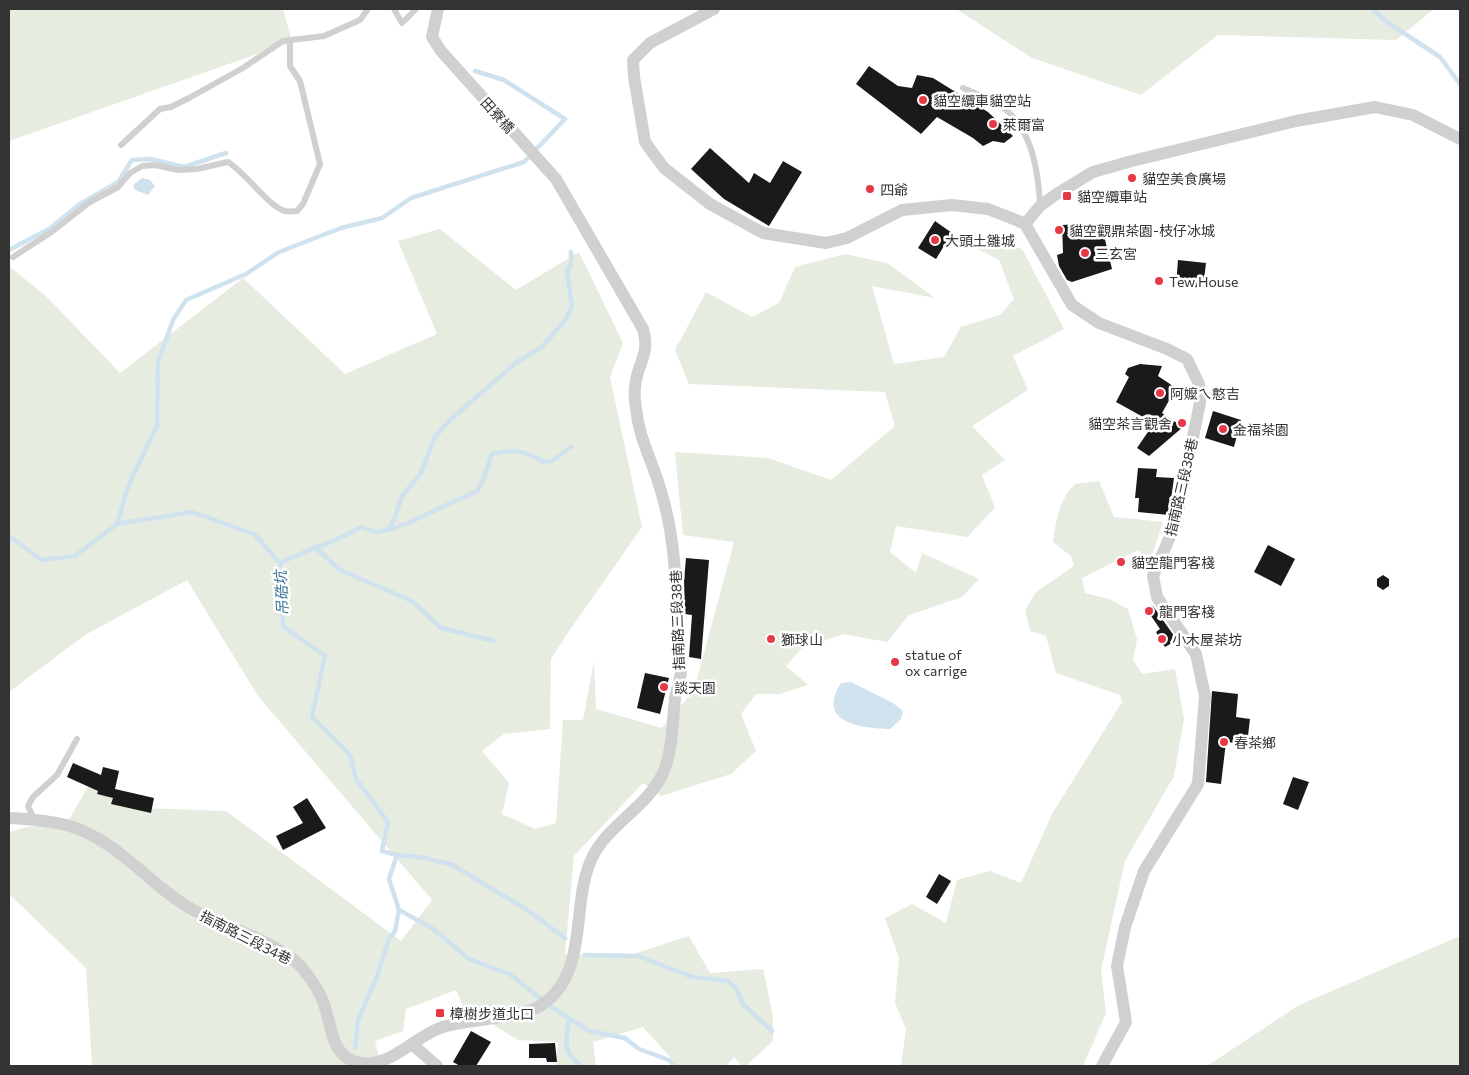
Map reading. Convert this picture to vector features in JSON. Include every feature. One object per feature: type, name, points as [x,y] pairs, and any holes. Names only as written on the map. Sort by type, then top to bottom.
[{"type":"street","name":"田寮橋","points":[[438,9],[432,37],[440,51],[556,179]]},
{"type":"street","points":[[714,9],[650,43],[633,60],[645,142],[664,168],[710,204],[763,233],[826,243],[847,238],[902,210],[952,205],[988,209],[1025,224],[1040,206],[1093,172],[1296,121],[1375,106],[1413,115],[1460,139]]},
{"type":"street","name":"指南路三段38巷","points":[[413,1045],[426,1034],[443,1027],[510,1015],[540,1007],[556,993],[574,959],[582,899],[592,858],[614,830],[642,805],[662,774],[672,740],[675,697],[681,671],[675,550],[660,488],[641,438],[634,386],[647,344],[635,312],[556,179]]},
{"type":"street","name":"指南路三段38巷","points":[[1025,224],[1072,306],[1099,322],[1187,359],[1199,384],[1200,403],[1174,525],[1153,576],[1157,597],[1196,654],[1205,696],[1198,784],[1144,870],[1125,927],[1117,966],[1126,1022],[1102,1066]]},
{"type":"street","name":"指南路三段34巷","points":[[9,818],[70,826],[95,837],[194,910],[281,952],[302,967],[322,1000],[334,1042],[343,1057],[359,1063],[378,1062],[413,1045]]},
{"type":"street","points":[[413,1045],[437,1066]]},
{"type":"lane","points":[[121,145],[160,109],[171,107],[189,98],[243,68],[283,41],[324,36],[360,20],[368,9]]},
{"type":"lane","points":[[394,9],[402,23],[416,9]]},
{"type":"lane","points":[[13,257],[53,231],[90,202],[118,187],[130,173],[142,166],[178,170],[197,169],[228,162],[241,170],[269,200],[285,211],[297,211],[303,204],[320,164],[300,81],[290,66],[290,40]]},
{"type":"lane","points":[[963,88],[997,103],[1018,123],[1030,144],[1036,163],[1040,206]]},
{"type":"lane","points":[[35,821],[28,806],[33,797],[57,775],[77,739]]},
{"type":"shaded area","points":[[9,9],[283,9],[292,42],[9,141]]},
{"type":"shaded area","points":[[956,9],[1434,9],[1396,40],[1218,35],[1141,95],[1032,58]]},
{"type":"shaded area","points":[[440,229],[516,290],[579,252],[623,343],[610,377],[642,527],[551,659],[550,729],[504,734],[482,751],[509,783],[502,814],[535,829],[556,823],[563,720],[583,720],[594,661],[596,709],[662,728],[694,690],[734,542],[683,535],[675,452],[768,458],[831,480],[895,426],[885,392],[689,384],[675,350],[706,292],[752,317],[779,303],[795,267],[845,254],[887,263],[935,298],[872,286],[894,364],[944,357],[961,327],[1000,315],[1014,299],[999,260],[960,240],[983,238],[1022,249],[1064,329],[1013,356],[1028,390],[972,426],[1005,460],[982,475],[995,508],[967,537],[896,526],[890,552],[916,573],[922,553],[979,579],[962,597],[909,615],[887,642],[843,634],[801,649],[786,666],[808,685],[780,694],[756,694],[741,714],[756,751],[731,774],[661,796],[643,783],[574,856],[565,954],[627,956],[689,936],[710,973],[763,969],[773,1016],[773,1041],[746,1066],[742,1066],[734,1057],[726,1066],[678,1066],[643,1027],[593,1042],[596,1066],[556,1066],[558,1042],[518,1040],[463,1006],[456,990],[406,1009],[403,1031],[375,1041],[381,1064],[408,1066],[92,1066],[86,968],[9,894],[9,832],[27,827],[67,823],[89,785],[141,808],[226,811],[401,941],[432,900],[258,696],[187,580],[85,635],[9,692],[9,266],[47,297],[120,373],[243,278],[345,374],[437,334],[398,241]]},
{"type":"shaded area","points":[[1099,481],[1114,517],[1163,522],[1149,564],[1138,550],[1082,578],[1085,593],[1109,599],[1128,609],[1137,639],[1133,660],[1142,674],[1175,669],[1184,719],[1174,776],[1125,861],[1101,970],[1106,1013],[1083,1066],[901,1066],[906,1029],[895,1003],[899,958],[885,918],[912,904],[946,923],[957,880],[990,871],[1021,883],[1052,814],[1122,702],[1120,695],[1056,673],[1046,636],[1030,631],[1025,610],[1036,592],[1074,566],[1071,556],[1053,542],[1057,518],[1065,497],[1075,484]]},
{"type":"shaded area","points":[[1460,936],[1460,1066],[1207,1066],[1299,1005]]},
{"type":"water","points":[[142,178],[150,180],[155,186],[148,195],[135,190],[133,185]]},
{"type":"water","points":[[851,682],[893,703],[903,711],[901,719],[890,729],[856,725],[846,721],[838,715],[834,707],[835,697],[841,683]]},
{"type":"building","name":"貓空纜車貓空站","points":[[869,66],[898,86],[912,88],[917,75],[933,78],[988,112],[1013,136],[1004,143],[993,141],[983,146],[937,117],[921,134],[856,84]]},
{"type":"building","points":[[710,148],[749,183],[754,173],[770,183],[783,161],[802,172],[769,226],[724,199],[691,169]]},
{"type":"building","name":"大頭土雛城","points":[[935,221],[952,233],[936,259],[918,248]]},
{"type":"building","name":"三玄宮","points":[[1077,224],[1078,229],[1093,226],[1103,231],[1112,269],[1072,282],[1067,280],[1059,266],[1057,255],[1063,253],[1062,225]]},
{"type":"building","points":[[1178,260],[1206,263],[1203,288],[1176,285]]},
{"type":"building","points":[[1140,364],[1162,366],[1158,376],[1176,388],[1162,413],[1183,427],[1149,456],[1137,448],[1154,423],[1116,402],[1129,377],[1125,374],[1128,368]]},
{"type":"building","name":"金福茶園","points":[[1213,411],[1241,420],[1234,447],[1205,438]]},
{"type":"building","points":[[1138,468],[1157,469],[1156,477],[1174,478],[1169,515],[1138,512],[1139,498],[1135,498]]},
{"type":"building","points":[[1268,545],[1295,559],[1281,586],[1254,572]]},
{"type":"building","points":[[686,558],[709,560],[701,659],[689,657],[692,615],[685,614],[684,580]]},
{"type":"building","points":[[1383,575],[1389,579],[1389,586],[1383,590],[1377,586],[1377,579]]},
{"type":"building","points":[[1153,606],[1177,640],[1165,647],[1156,632],[1160,629],[1147,610]]},
{"type":"building","points":[[645,673],[669,678],[660,714],[637,708]]},
{"type":"building","points":[[1212,691],[1238,694],[1236,717],[1250,719],[1247,744],[1226,742],[1221,784],[1206,782]]},
{"type":"building","points":[[73,763],[101,775],[103,767],[119,771],[115,789],[154,798],[151,813],[111,804],[113,798],[97,794],[98,791],[67,777]]},
{"type":"building","points":[[1293,777],[1309,782],[1298,810],[1283,804]]},
{"type":"building","points":[[307,798],[326,828],[283,850],[276,836],[303,823],[293,807]]},
{"type":"building","points":[[939,874],[951,881],[937,904],[926,897]]},
{"type":"building","points":[[471,1031],[491,1042],[476,1066],[460,1066],[453,1062]]},
{"type":"building","points":[[555,1043],[557,1062],[547,1062],[546,1058],[529,1058],[529,1044]]},
{"type":"waterway","points":[[1372,9],[1387,22],[1440,57],[1460,84]]},
{"type":"waterway","points":[[117,524],[129,484],[157,426],[158,362],[173,320],[186,300],[246,274],[279,252],[341,228],[382,218],[411,198],[524,162],[565,119],[504,80],[475,71]]},
{"type":"waterway","points":[[9,250],[49,229],[80,204],[118,182],[132,160],[151,159],[184,167],[226,153]]},
{"type":"waterway","points":[[388,530],[394,520],[402,496],[421,473],[435,437],[451,419],[516,363],[543,346],[566,319],[572,306],[567,271],[571,264],[571,252]]},
{"type":"waterway","points":[[280,563],[341,538],[361,527],[375,532],[408,523],[477,491],[492,454],[507,451],[519,452],[544,462],[552,461],[571,447]]},
{"type":"waterway","name":"吊硞坑","points":[[9,536],[42,560],[75,556],[117,524],[192,512],[254,534],[280,563],[283,626],[325,656],[312,717],[350,755],[356,779],[388,822],[382,851],[397,855],[389,879],[399,910],[395,931],[389,939],[376,979],[358,1020],[355,1048]]},
{"type":"waterway","points":[[315,547],[340,570],[412,601],[441,628],[494,641]]},
{"type":"waterway","points":[[397,855],[420,857],[453,865],[527,910],[565,938]]},
{"type":"waterway","points":[[399,910],[432,928],[469,959],[511,975],[541,999]]},
{"type":"waterway","points":[[585,955],[639,956],[692,977],[728,981],[736,988],[743,1004],[772,1031]]},
{"type":"waterway","points":[[552,1007],[589,1031],[625,1038],[639,1049],[669,1060],[675,1066]]},
{"type":"waterway","points":[[569,1019],[566,1046],[571,1056],[582,1066]]},
{"type":"place","name":"貓空纜車貓空站","points":[[923,100]]},
{"type":"place","name":"萊爾富","points":[[993,124]]},
{"type":"place","name":"貓空美食廣場","points":[[1132,178]]},
{"type":"place","name":"四爺","points":[[870,189]]},
{"type":"place","name":"貓空纜車站","points":[[1067,196]]},
{"type":"place","name":"貓空觀鼎茶園-枝仔冰城","points":[[1059,230]]},
{"type":"place","name":"大頭土雛城","points":[[935,240]]},
{"type":"place","name":"三玄宮","points":[[1085,253]]},
{"type":"place","name":"Tew House","points":[[1159,281]]},
{"type":"place","name":"阿嬤ㄟ憨吉","points":[[1160,393]]},
{"type":"place","name":"貓空茶言觀舍","points":[[1182,423]]},
{"type":"place","name":"金福茶園","points":[[1223,429]]},
{"type":"place","name":"貓空龍門客棧","points":[[1121,562]]},
{"type":"place","name":"龍門客棧","points":[[1149,611]]},
{"type":"place","name":"獅球山","points":[[771,639]]},
{"type":"place","name":"小木屋茶坊","points":[[1162,639]]},
{"type":"place","name":"statue of ox carrige","points":[[895,662]]},
{"type":"place","name":"談天園","points":[[664,687]]},
{"type":"place","name":"春茶鄉","points":[[1224,742]]},
{"type":"place","name":"樟樹步道北口","points":[[440,1013]]}]
